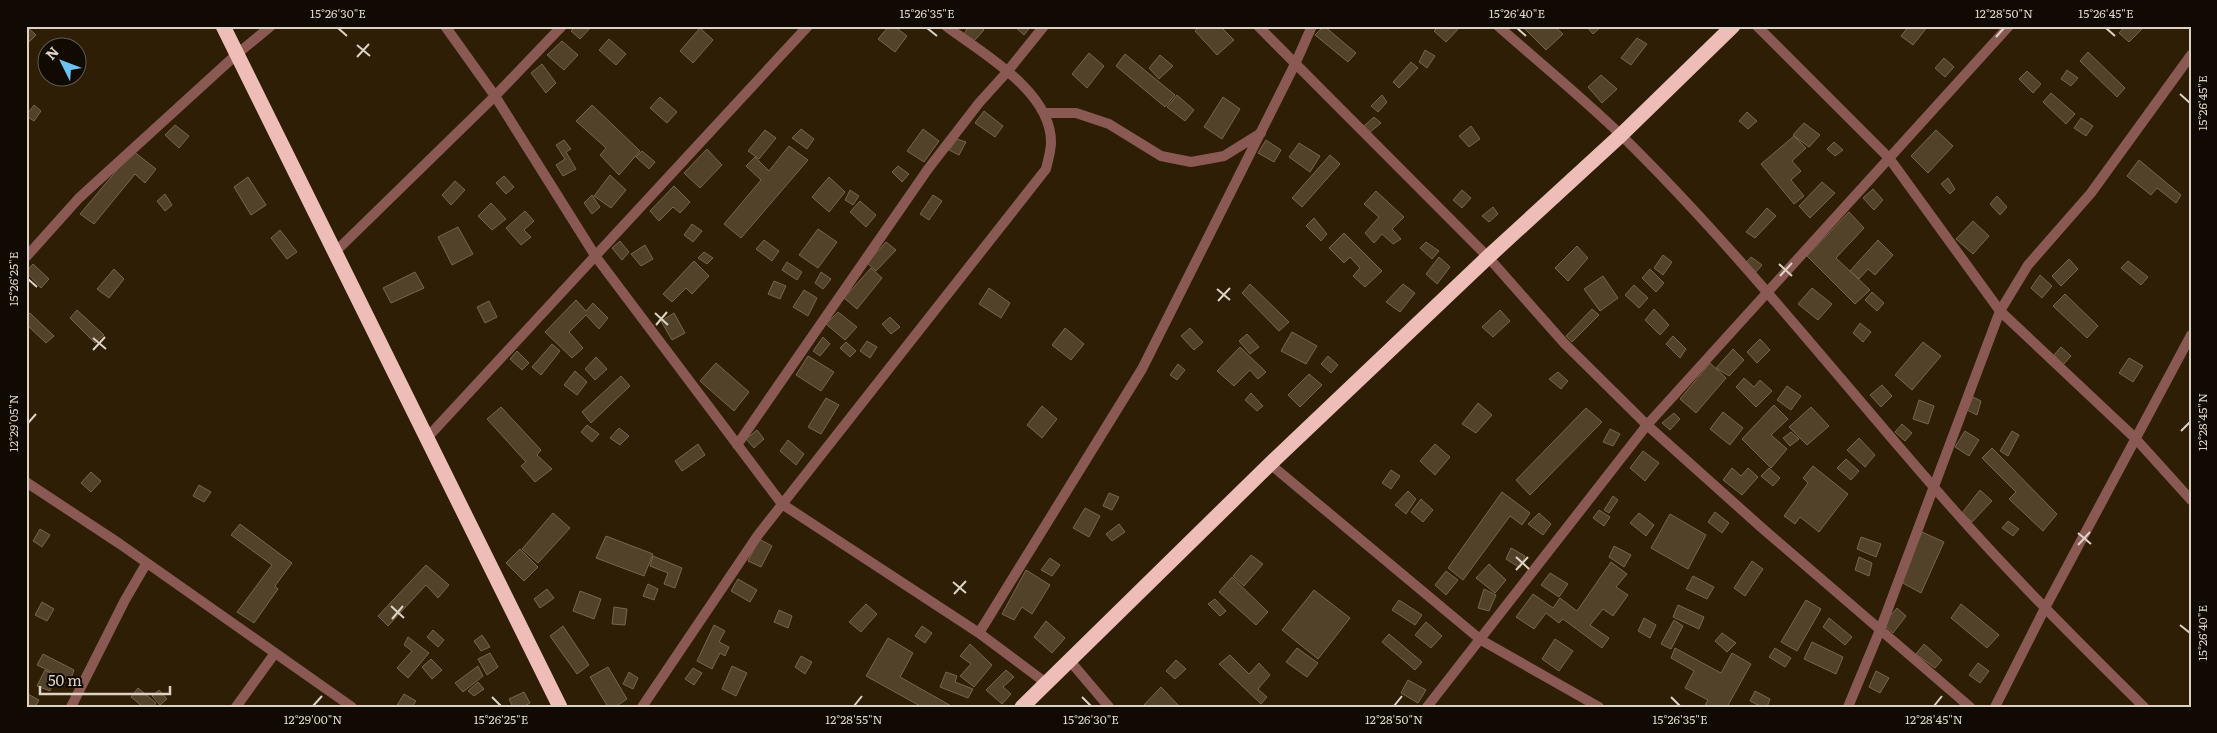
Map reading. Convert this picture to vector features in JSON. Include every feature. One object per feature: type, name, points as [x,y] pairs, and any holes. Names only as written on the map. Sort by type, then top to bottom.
[{"type":"highway","points":[[223,26],[560,707]]},
{"type":"highway","points":[[1022,707],[1270,464],[1488,257],[1622,135],[1733,26]]},
{"type":"street","points":[[26,257],[79,198],[236,54],[271,26]]},
{"type":"street","points":[[445,26],[495,96],[596,256],[782,504],[979,633],[1046,683]]},
{"type":"street","points":[[334,253],[495,96],[562,26]]},
{"type":"street","points":[[426,438],[808,26]]},
{"type":"street","points":[[642,707],[758,535],[1046,169],[1051,142],[1044,113],[1028,90],[946,26]]},
{"type":"street","points":[[737,445],[928,169],[979,103],[1044,26]]},
{"type":"street","points":[[1258,26],[1296,62],[1488,257],[1564,343],[1647,425],[1970,707]]},
{"type":"street","points":[[979,633],[1142,368],[1261,133],[1312,26]]},
{"type":"street","points":[[1498,26],[1622,135],[1768,293],[1933,486],[2044,608],[2144,707]]},
{"type":"street","points":[[1757,26],[1889,158],[2000,311],[2134,438],[2191,500]]},
{"type":"street","points":[[1427,707],[1482,640],[1647,425],[2008,26]]},
{"type":"street","points":[[1848,707],[1880,630],[2000,311],[2028,265],[2091,192],[2191,55]]},
{"type":"street","points":[[1044,113],[1076,113],[1109,124],[1161,156],[1191,162],[1224,156],[1261,133]]},
{"type":"street","points":[[1995,707],[2044,608],[2191,335]]},
{"type":"street","points":[[1270,464],[1482,640],[1599,707]]},
{"type":"street","points":[[26,482],[120,544],[352,707]]},
{"type":"street","points":[[71,707],[146,564]]},
{"type":"street","points":[[236,707],[275,652]]},
{"type":"street","points":[[1070,661],[1110,707]]},
{"type":"building","points":[[26,26],[36,35],[26,45]]},
{"type":"building","points":[[576,26],[592,26],[580,39],[571,31]]},
{"type":"building","points":[[889,26],[894,26],[907,36],[895,52],[878,39]]},
{"type":"building","points":[[969,26],[979,26],[984,30],[974,41],[964,34]]},
{"type":"building","points":[[1014,26],[1031,26],[1024,35]]},
{"type":"building","points":[[1199,26],[1220,26],[1234,40],[1217,55],[1195,31]]},
{"type":"building","points":[[1324,26],[1356,53],[1348,62],[1315,35]]},
{"type":"building","points":[[1439,26],[1461,26],[1446,42],[1434,31]]},
{"type":"building","points":[[1527,26],[1554,26],[1563,34],[1546,50],[1525,29]]},
{"type":"building","points":[[1586,26],[1602,26],[1593,34]]},
{"type":"building","points":[[1909,26],[1928,26],[1913,45],[1901,36]]},
{"type":"building","points":[[2125,26],[2138,26],[2142,29],[2129,42],[2119,33]]},
{"type":"building","points":[[700,28],[713,40],[693,63],[680,51]]},
{"type":"building","points":[[1637,38],[1647,44],[1631,65],[1621,58]]},
{"type":"building","points":[[609,39],[626,54],[616,65],[599,50]]},
{"type":"building","points":[[562,41],[578,55],[564,70],[547,55]]},
{"type":"building","points":[[1425,50],[1435,56],[1427,68],[1419,62]]},
{"type":"building","points":[[2088,52],[2125,88],[2117,97],[2080,61]]},
{"type":"building","points":[[1089,53],[1104,66],[1087,88],[1072,74]]},
{"type":"building","points":[[1125,54],[1175,95],[1165,107],[1116,66]]},
{"type":"building","points":[[1160,55],[1173,66],[1159,79],[1149,68]]},
{"type":"building","points":[[1944,58],[1954,67],[1945,77],[1935,68]]},
{"type":"building","points":[[1411,62],[1418,68],[1399,88],[1393,82]]},
{"type":"building","points":[[542,64],[556,83],[546,93],[531,73]]},
{"type":"building","points":[[2067,70],[2078,78],[2071,86],[2061,79]]},
{"type":"building","points":[[2027,71],[2041,84],[2033,93],[2019,79]]},
{"type":"building","points":[[1601,75],[1617,89],[1602,103],[1588,87]]},
{"type":"building","points":[[2051,93],[2075,114],[2066,124],[2043,102]]},
{"type":"building","points":[[1177,95],[1194,110],[1185,121],[1167,107]]},
{"type":"building","points":[[1382,95],[1387,102],[1378,112],[1371,106]]},
{"type":"building","points":[[660,97],[677,112],[667,123],[650,108]]},
{"type":"building","points":[[1223,97],[1240,109],[1222,139],[1204,127]]},
{"type":"building","points":[[34,105],[41,111],[34,121],[26,116]]},
{"type":"building","points":[[592,105],[640,151],[619,175],[600,155],[606,148],[576,121]]},
{"type":"building","points":[[984,111],[1003,126],[995,137],[975,123]]},
{"type":"building","points":[[1747,112],[1757,121],[1748,129],[1739,121]]},
{"type":"building","points":[[1374,117],[1381,123],[1369,133],[1364,126]]},
{"type":"building","points":[[2081,118],[2093,126],[2086,136],[2074,128]]},
{"type":"building","points":[[1804,123],[1820,135],[1809,147],[1793,135]]},
{"type":"building","points":[[175,125],[189,136],[179,148],[165,135]]},
{"type":"building","points":[[1471,126],[1480,139],[1469,147],[1459,136]]},
{"type":"building","points":[[801,129],[814,139],[807,149],[792,138]]},
{"type":"building","points":[[923,129],[939,141],[924,162],[907,151]]},
{"type":"building","points":[[765,130],[776,138],[759,159],[748,151]]},
{"type":"building","points":[[1936,130],[1953,146],[1928,173],[1911,156]]},
{"type":"building","points":[[1794,136],[1806,148],[1792,161],[1801,171],[1791,180],[1804,196],[1794,204],[1761,164]]},
{"type":"building","points":[[957,139],[966,142],[959,155],[949,150]]},
{"type":"building","points":[[564,140],[571,149],[566,152],[576,169],[563,176],[556,165],[565,159],[556,145]]},
{"type":"building","points":[[1266,140],[1281,150],[1274,162],[1258,153]]},
{"type":"building","points":[[1834,142],[1843,150],[1835,156],[1827,149]]},
{"type":"building","points":[[1299,143],[1320,156],[1310,172],[1289,157]]},
{"type":"building","points":[[789,146],[808,160],[741,238],[724,224],[761,180],[746,166],[755,157],[769,171]]},
{"type":"building","points":[[707,149],[722,165],[700,188],[684,173]]},
{"type":"building","points":[[133,151],[156,169],[145,183],[135,174],[94,224],[80,214]]},
{"type":"building","points":[[642,151],[655,162],[649,169],[636,157]]},
{"type":"building","points":[[1330,155],[1340,164],[1302,207],[1292,198]]},
{"type":"building","points":[[2139,160],[2181,195],[2176,203],[2157,188],[2151,195],[2127,176]]},
{"type":"building","points":[[898,166],[909,174],[902,182],[892,172]]},
{"type":"building","points":[[610,175],[626,190],[611,208],[594,196]]},
{"type":"building","points":[[504,176],[514,187],[506,194],[496,183]]},
{"type":"building","points":[[248,177],[266,205],[251,215],[234,187]]},
{"type":"building","points":[[829,177],[845,192],[829,212],[812,197]]},
{"type":"building","points":[[1948,178],[1955,189],[1950,194],[1941,184]]},
{"type":"building","points":[[455,181],[465,190],[451,205],[442,195]]},
{"type":"building","points":[[1822,182],[1835,193],[1810,218],[1799,206]]},
{"type":"building","points":[[674,186],[690,202],[680,213],[673,207],[659,221],[650,211]]},
{"type":"building","points":[[1873,189],[1883,200],[1874,210],[1863,198]]},
{"type":"building","points":[[850,190],[859,196],[853,205],[845,200]]},
{"type":"building","points":[[1462,190],[1471,198],[1462,208],[1453,200]]},
{"type":"building","points":[[1376,191],[1404,217],[1392,229],[1401,239],[1393,244],[1382,234],[1374,243],[1365,233],[1379,217],[1364,204]]},
{"type":"building","points":[[165,194],[172,205],[165,211],[157,201]]},
{"type":"building","points":[[592,195],[600,207],[592,214],[584,203]]},
{"type":"building","points":[[933,195],[942,201],[929,220],[920,214]]},
{"type":"building","points":[[1997,196],[2007,207],[2000,215],[1990,204]]},
{"type":"building","points":[[860,201],[876,215],[866,227],[850,212]]},
{"type":"building","points":[[491,203],[506,219],[492,230],[478,216]]},
{"type":"building","points":[[1493,207],[1498,214],[1489,222],[1482,216]]},
{"type":"building","points":[[1767,208],[1776,216],[1755,238],[1746,232]]},
{"type":"building","points":[[525,211],[534,221],[524,230],[531,237],[521,245],[506,228]]},
{"type":"building","points":[[1849,212],[1864,228],[1836,258],[1870,290],[1855,304],[1807,256]]},
{"type":"building","points":[[1314,218],[1327,234],[1321,241],[1306,226]]},
{"type":"building","points":[[1973,221],[1989,236],[1973,254],[1956,239]]},
{"type":"building","points":[[692,224],[702,231],[693,242],[684,235]]},
{"type":"building","points":[[458,227],[473,254],[452,265],[438,237]]},
{"type":"building","points":[[818,229],[837,242],[818,268],[799,255]]},
{"type":"building","points":[[280,230],[297,252],[287,259],[271,238]]},
{"type":"building","points":[[1344,233],[1382,271],[1365,287],[1353,276],[1360,268],[1350,257],[1344,263],[1329,248]]},
{"type":"building","points":[[764,240],[779,251],[772,261],[756,249]]},
{"type":"building","points":[[1878,240],[1893,255],[1875,275],[1868,269],[1859,279],[1850,271]]},
{"type":"building","points":[[620,241],[629,252],[622,260],[612,248]]},
{"type":"building","points":[[886,242],[896,250],[876,271],[867,263]]},
{"type":"building","points":[[1426,242],[1439,251],[1432,259],[1420,248]]},
{"type":"building","points":[[645,245],[653,259],[641,266],[631,254]]},
{"type":"building","points":[[1577,246],[1588,258],[1568,281],[1555,268]]},
{"type":"building","points":[[704,252],[713,258],[707,264],[698,258]]},
{"type":"building","points":[[1663,255],[1672,262],[1663,275],[1654,268]]},
{"type":"building","points":[[1439,257],[1450,267],[1437,284],[1426,274]]},
{"type":"building","points":[[1751,257],[1762,265],[1755,273],[1744,265]]},
{"type":"building","points":[[2069,259],[2078,269],[2061,286],[2052,276]]},
{"type":"building","points":[[694,261],[709,276],[692,294],[686,288],[672,302],[663,294]]},
{"type":"building","points":[[2128,261],[2148,277],[2141,285],[2121,268]]},
{"type":"building","points":[[787,262],[802,272],[797,280],[782,270]]},
{"type":"building","points":[[33,264],[49,279],[41,288],[26,272]]},
{"type":"building","points":[[871,268],[882,278],[857,309],[844,298]]},
{"type":"building","points":[[114,269],[124,279],[109,298],[97,289]]},
{"type":"building","points":[[1650,269],[1664,283],[1656,292],[1642,278]]},
{"type":"building","points":[[415,272],[424,288],[391,303],[383,288]]},
{"type":"building","points":[[821,272],[831,279],[823,289],[815,283]]},
{"type":"building","points":[[2040,275],[2052,286],[2042,298],[2031,288]]},
{"type":"building","points":[[1603,276],[1618,298],[1600,311],[1584,289]]},
{"type":"building","points":[[774,281],[786,286],[780,299],[768,294]]},
{"type":"building","points":[[1250,284],[1289,322],[1279,331],[1242,293]]},
{"type":"building","points":[[1403,284],[1415,293],[1400,312],[1386,302]]},
{"type":"building","points":[[1634,285],[1648,298],[1639,308],[1625,295]]},
{"type":"building","points":[[989,288],[1010,303],[1001,318],[979,304]]},
{"type":"building","points":[[1812,288],[1832,304],[1818,320],[1798,304]]},
{"type":"building","points":[[804,290],[817,298],[808,316],[793,307]]},
{"type":"building","points":[[1872,292],[1884,303],[1877,311],[1865,300]]},
{"type":"building","points":[[2065,294],[2098,326],[2087,338],[2053,306]]},
{"type":"building","points":[[576,300],[586,311],[593,303],[608,318],[599,329],[586,315],[569,332],[583,348],[572,358],[545,332]]},
{"type":"building","points":[[489,301],[497,317],[485,323],[477,307]]},
{"type":"building","points":[[1592,309],[1599,315],[1572,342],[1566,336]]},
{"type":"building","points":[[1654,309],[1669,325],[1660,335],[1645,320]]},
{"type":"building","points":[[77,310],[104,335],[95,343],[70,318]]},
{"type":"building","points":[[1500,310],[1510,321],[1493,337],[1482,327]]},
{"type":"building","points":[[838,312],[857,327],[845,340],[826,324]]},
{"type":"building","points":[[30,313],[54,336],[46,343],[26,324],[26,317]]},
{"type":"building","points":[[674,313],[685,333],[672,340],[661,321]]},
{"type":"building","points":[[890,317],[900,327],[891,334],[882,324]]},
{"type":"building","points":[[1860,323],[1871,332],[1863,342],[1853,333]]},
{"type":"building","points":[[1065,328],[1084,344],[1071,360],[1052,345]]},
{"type":"building","points":[[1190,328],[1203,342],[1194,350],[1181,336]]},
{"type":"building","points":[[1292,332],[1317,346],[1306,364],[1281,351]]},
{"type":"building","points":[[1247,334],[1259,347],[1250,354],[1239,341]]},
{"type":"building","points":[[1673,336],[1686,349],[1680,358],[1666,344]]},
{"type":"building","points":[[823,337],[830,344],[820,356],[813,351]]},
{"type":"building","points":[[1760,339],[1770,350],[1757,363],[1747,352]]},
{"type":"building","points":[[867,341],[877,347],[870,358],[860,351]]},
{"type":"building","points":[[846,342],[856,351],[850,357],[840,348]]},
{"type":"building","points":[[1923,342],[1941,356],[1912,390],[1895,375]]},
{"type":"building","points":[[552,344],[560,351],[541,375],[532,367]]},
{"type":"building","points":[[1240,347],[1266,372],[1258,379],[1250,370],[1234,386],[1217,371]]},
{"type":"building","points":[[2061,347],[2071,356],[2063,365],[2054,355]]},
{"type":"building","points":[[1733,349],[1744,360],[1729,376],[1716,368]]},
{"type":"building","points":[[517,351],[529,363],[522,370],[510,359]]},
{"type":"building","points":[[808,356],[834,372],[821,391],[796,375]]},
{"type":"building","points":[[1328,356],[1338,365],[1331,373],[1321,364]]},
{"type":"building","points":[[596,357],[607,369],[595,380],[585,369]]},
{"type":"building","points":[[2129,358],[2143,366],[2133,382],[2119,373]]},
{"type":"building","points":[[716,363],[749,392],[734,411],[700,381]]},
{"type":"building","points":[[1710,363],[1726,378],[1696,413],[1680,399]]},
{"type":"building","points":[[1178,364],[1185,370],[1177,380],[1170,375]]},
{"type":"building","points":[[575,371],[587,382],[577,395],[564,385]]},
{"type":"building","points":[[1558,372],[1568,381],[1561,389],[1549,379]]},
{"type":"building","points":[[1309,374],[1322,385],[1300,407],[1288,395]]},
{"type":"building","points":[[621,376],[630,386],[591,423],[582,412]]},
{"type":"building","points":[[1744,378],[1754,387],[1760,380],[1772,391],[1756,407],[1736,387]]},
{"type":"building","points":[[1882,385],[1892,396],[1881,407],[1870,395]]},
{"type":"building","points":[[1787,386],[1801,396],[1791,410],[1777,400]]},
{"type":"building","points":[[1251,393],[1263,406],[1257,411],[1245,400]]},
{"type":"building","points":[[1973,397],[1981,401],[1977,415],[1967,410]]},
{"type":"building","points":[[826,398],[839,405],[821,434],[808,427]]},
{"type":"building","points":[[1919,400],[1934,406],[1928,424],[1913,419]]},
{"type":"building","points":[[1478,403],[1492,415],[1476,433],[1462,424]]},
{"type":"building","points":[[1774,405],[1788,419],[1771,435],[1787,449],[1771,468],[1742,439]]},
{"type":"building","points":[[1042,406],[1057,419],[1042,438],[1027,425]]},
{"type":"building","points":[[501,407],[541,450],[537,455],[552,469],[535,482],[521,466],[526,462],[487,419]]},
{"type":"building","points":[[1811,407],[1829,426],[1807,445],[1789,427]]},
{"type":"building","points":[[1586,408],[1602,422],[1530,495],[1516,480]]},
{"type":"building","points":[[1723,412],[1743,428],[1730,445],[1710,429]]},
{"type":"building","points":[[1674,413],[1680,419],[1670,430],[1662,423]]},
{"type":"building","points":[[1902,424],[1912,433],[1905,441],[1895,432]]},
{"type":"building","points":[[587,425],[599,434],[592,442],[581,432]]},
{"type":"building","points":[[619,428],[629,436],[620,445],[610,438]]},
{"type":"building","points":[[1610,429],[1620,434],[1613,446],[1603,442]]},
{"type":"building","points":[[757,430],[764,439],[754,448],[746,439]]},
{"type":"building","points":[[1965,431],[1979,440],[1969,456],[1955,447]]},
{"type":"building","points":[[2012,431],[2019,435],[2008,456],[2000,451]]},
{"type":"building","points":[[1791,432],[1799,439],[1790,446],[1783,438]]},
{"type":"building","points":[[1859,438],[1875,455],[1865,467],[1847,450]]},
{"type":"building","points":[[788,440],[804,454],[796,465],[780,451]]},
{"type":"building","points":[[698,444],[705,455],[682,471],[675,461]]},
{"type":"building","points":[[1435,444],[1450,457],[1435,475],[1420,461]]},
{"type":"building","points":[[1992,448],[2057,514],[2043,531],[2009,499],[2016,492],[1982,458]]},
{"type":"building","points":[[1643,451],[1659,463],[1645,481],[1630,468]]},
{"type":"building","points":[[1846,459],[1859,471],[1851,480],[1837,468]]},
{"type":"building","points":[[1813,466],[1848,494],[1819,532],[1800,517],[1795,524],[1784,516],[1808,483],[1803,478]]},
{"type":"building","points":[[1732,468],[1741,476],[1748,468],[1758,477],[1742,495],[1723,480]]},
{"type":"building","points":[[1769,468],[1780,478],[1773,486],[1761,476]]},
{"type":"building","points":[[1391,470],[1400,476],[1391,489],[1382,483]]},
{"type":"building","points":[[91,472],[101,481],[91,492],[81,483]]},
{"type":"building","points":[[199,485],[211,492],[204,502],[193,496]]},
{"type":"building","points":[[1980,490],[1992,501],[1972,522],[1962,513]]},
{"type":"building","points":[[1408,491],[1416,499],[1406,514],[1395,505]]},
{"type":"building","points":[[1502,492],[1530,513],[1522,525],[1510,516],[1463,580],[1448,568]]},
{"type":"building","points":[[1109,493],[1119,497],[1112,510],[1103,506]]},
{"type":"building","points":[[1613,496],[1618,500],[1609,513],[1604,510]]},
{"type":"building","points":[[1421,499],[1433,510],[1423,522],[1411,512]]},
{"type":"building","points":[[1085,508],[1100,516],[1089,537],[1073,528]]},
{"type":"building","points":[[1599,510],[1610,517],[1604,526],[1593,518]]},
{"type":"building","points":[[1715,512],[1729,523],[1722,533],[1708,522]]},
{"type":"building","points":[[553,513],[570,528],[538,563],[522,549]]},
{"type":"building","points":[[1539,513],[1551,524],[1543,535],[1528,524]]},
{"type":"building","points":[[1639,513],[1654,525],[1646,536],[1630,523]]},
{"type":"building","points":[[1670,514],[1706,535],[1688,569],[1651,548]]},
{"type":"building","points":[[2008,521],[2019,529],[2013,536],[2002,528]]},
{"type":"building","points":[[240,524],[292,563],[275,586],[278,589],[254,623],[237,612],[272,565],[231,535]]},
{"type":"building","points":[[1119,524],[1125,532],[1112,541],[1106,534]]},
{"type":"building","points":[[40,529],[50,535],[42,547],[33,541]]},
{"type":"building","points":[[1922,532],[1944,542],[1921,593],[1899,581]]},
{"type":"building","points":[[606,536],[653,554],[644,576],[596,558]]},
{"type":"building","points":[[1861,537],[1881,544],[1876,557],[1857,549]]},
{"type":"building","points":[[759,539],[772,546],[761,567],[748,561]]},
{"type":"building","points":[[1614,546],[1631,555],[1624,567],[1609,557]]},
{"type":"building","points":[[1511,548],[1525,556],[1520,568],[1506,559]]},
{"type":"building","points":[[520,549],[538,567],[524,581],[506,563]]},
{"type":"building","points":[[1251,555],[1263,564],[1244,586],[1233,576]]},
{"type":"building","points":[[653,556],[682,568],[675,588],[664,584],[668,573],[650,566]]},
{"type":"building","points":[[1859,557],[1872,563],[1869,576],[1855,570]]},
{"type":"building","points":[[1050,558],[1060,565],[1052,576],[1041,570]]},
{"type":"building","points":[[1752,561],[1763,569],[1745,596],[1734,588]]},
{"type":"building","points":[[1611,562],[1627,574],[1616,587],[1628,595],[1613,616],[1603,609],[1590,625],[1609,638],[1602,648],[1563,619],[1559,623],[1546,613],[1534,629],[1516,617],[1533,594],[1553,608],[1560,598],[1577,611]]},
{"type":"building","points":[[1489,564],[1506,580],[1495,593],[1476,578]]},
{"type":"building","points":[[426,565],[449,585],[438,598],[426,585],[388,626],[378,616]]},
{"type":"building","points":[[1026,570],[1050,585],[1032,614],[1022,607],[1014,620],[1002,614]]},
{"type":"building","points":[[1446,571],[1458,580],[1446,595],[1435,585]]},
{"type":"building","points":[[1550,573],[1568,584],[1559,597],[1541,585]]},
{"type":"building","points":[[1693,576],[1714,587],[1707,599],[1686,589]]},
{"type":"building","points":[[1232,577],[1268,612],[1256,625],[1219,592]]},
{"type":"building","points":[[738,579],[757,590],[750,602],[731,591]]},
{"type":"building","points":[[648,584],[658,589],[654,600],[643,596]]},
{"type":"building","points":[[547,589],[554,598],[540,608],[534,599]]},
{"type":"building","points":[[1484,589],[1496,595],[1489,611],[1478,608]]},
{"type":"building","points":[[1314,590],[1350,618],[1318,659],[1282,630]]},
{"type":"building","points":[[580,591],[601,599],[594,619],[573,611]]},
{"type":"building","points":[[1215,599],[1226,611],[1220,616],[1208,604]]},
{"type":"building","points":[[1399,600],[1422,615],[1415,625],[1392,610]]},
{"type":"building","points":[[1806,600],[1821,609],[1797,651],[1781,642]]},
{"type":"building","points":[[42,602],[54,609],[47,621],[35,615]]},
{"type":"building","points":[[866,604],[877,614],[861,632],[849,622]]},
{"type":"building","points":[[1961,604],[1999,635],[1987,648],[1951,618]]},
{"type":"building","points":[[1678,605],[1704,617],[1699,629],[1673,617]]},
{"type":"building","points":[[614,607],[627,609],[625,625],[612,624]]},
{"type":"building","points":[[1897,608],[1906,616],[1893,633],[1883,624]]},
{"type":"building","points":[[779,610],[792,616],[788,628],[774,622]]},
{"type":"building","points":[[1644,618],[1656,625],[1650,638],[1638,631]]},
{"type":"building","points":[[1829,618],[1852,637],[1845,645],[1823,627]]},
{"type":"building","points":[[1674,620],[1683,626],[1671,649],[1661,644]]},
{"type":"building","points":[[1046,621],[1065,638],[1052,653],[1034,637]]},
{"type":"building","points":[[1426,622],[1442,636],[1431,648],[1415,635]]},
{"type":"building","points":[[714,625],[725,631],[719,642],[729,647],[725,656],[720,653],[712,669],[697,661]]},
{"type":"building","points":[[563,626],[589,665],[577,674],[550,636]]},
{"type":"building","points":[[922,626],[932,633],[925,643],[915,636]]},
{"type":"building","points":[[433,630],[444,640],[438,647],[427,637]]},
{"type":"building","points":[[1722,633],[1736,643],[1727,652],[1715,641]]},
{"type":"building","points":[[1389,634],[1422,662],[1415,670],[1382,642]]},
{"type":"building","points":[[482,635],[490,647],[481,651],[474,641]]},
{"type":"building","points":[[408,637],[429,653],[408,678],[397,668],[412,651],[404,645]]},
{"type":"building","points":[[888,638],[913,653],[900,677],[953,707],[922,707],[866,676]]},
{"type":"building","points":[[1555,639],[1573,651],[1559,671],[1542,659]]},
{"type":"building","points":[[1812,642],[1843,657],[1836,674],[1804,659]]},
{"type":"building","points":[[970,644],[992,665],[974,687],[960,676],[971,664],[960,656]]},
{"type":"building","points":[[1924,644],[1942,660],[1935,668],[1916,654]]},
{"type":"building","points":[[1297,648],[1318,663],[1307,677],[1286,662]]},
{"type":"building","points":[[1675,648],[1721,673],[1732,653],[1751,664],[1727,707],[1704,707],[1708,700],[1685,688],[1694,671],[1671,658]]},
{"type":"building","points":[[1775,648],[1791,658],[1785,667],[1769,657]]},
{"type":"building","points":[[490,653],[498,667],[487,675],[478,659]]},
{"type":"building","points":[[43,654],[74,670],[70,681],[37,665]]},
{"type":"building","points":[[1230,655],[1249,674],[1259,663],[1270,675],[1258,689],[1267,697],[1261,704],[1219,664]]},
{"type":"building","points":[[801,656],[812,662],[805,674],[795,667]]},
{"type":"building","points":[[431,659],[442,670],[432,679],[422,667]]},
{"type":"building","points":[[1176,660],[1186,669],[1175,679],[1166,671]]},
{"type":"building","points":[[1978,663],[1989,671],[1980,683],[1969,675]]},
{"type":"building","points":[[478,666],[483,676],[463,692],[455,683]]},
{"type":"building","points":[[732,666],[747,673],[736,696],[722,689]]},
{"type":"building","points":[[608,667],[627,699],[615,707],[608,707],[590,677]]},
{"type":"building","points":[[693,668],[702,673],[694,685],[685,679]]},
{"type":"building","points":[[45,670],[56,676],[50,691],[37,686]]},
{"type":"building","points":[[1006,670],[1014,677],[1003,687],[1011,694],[1002,704],[986,690]]},
{"type":"building","points":[[1876,671],[1889,678],[1880,693],[1869,687]]},
{"type":"building","points":[[629,672],[638,678],[633,689],[623,684]]},
{"type":"building","points":[[946,672],[957,676],[955,682],[973,689],[968,698],[940,687]]},
{"type":"building","points":[[1408,680],[1426,690],[1418,703],[1401,693]]},
{"type":"building","points":[[478,682],[484,689],[474,696],[468,691]]},
{"type":"building","points":[[1161,687],[1178,705],[1176,707],[1142,707]]},
{"type":"building","points":[[138,688],[156,703],[153,707],[143,707],[131,697]]},
{"type":"building","points":[[159,690],[167,699],[160,705],[152,696]]},
{"type":"building","points":[[1755,691],[1770,699],[1767,707],[1762,707],[1750,701]]},
{"type":"building","points":[[524,692],[530,703],[523,707],[513,707],[509,699]]},
{"type":"building","points":[[26,693],[39,700],[35,707],[26,707]]},
{"type":"building","points":[[404,694],[416,701],[412,707],[396,707]]}]
